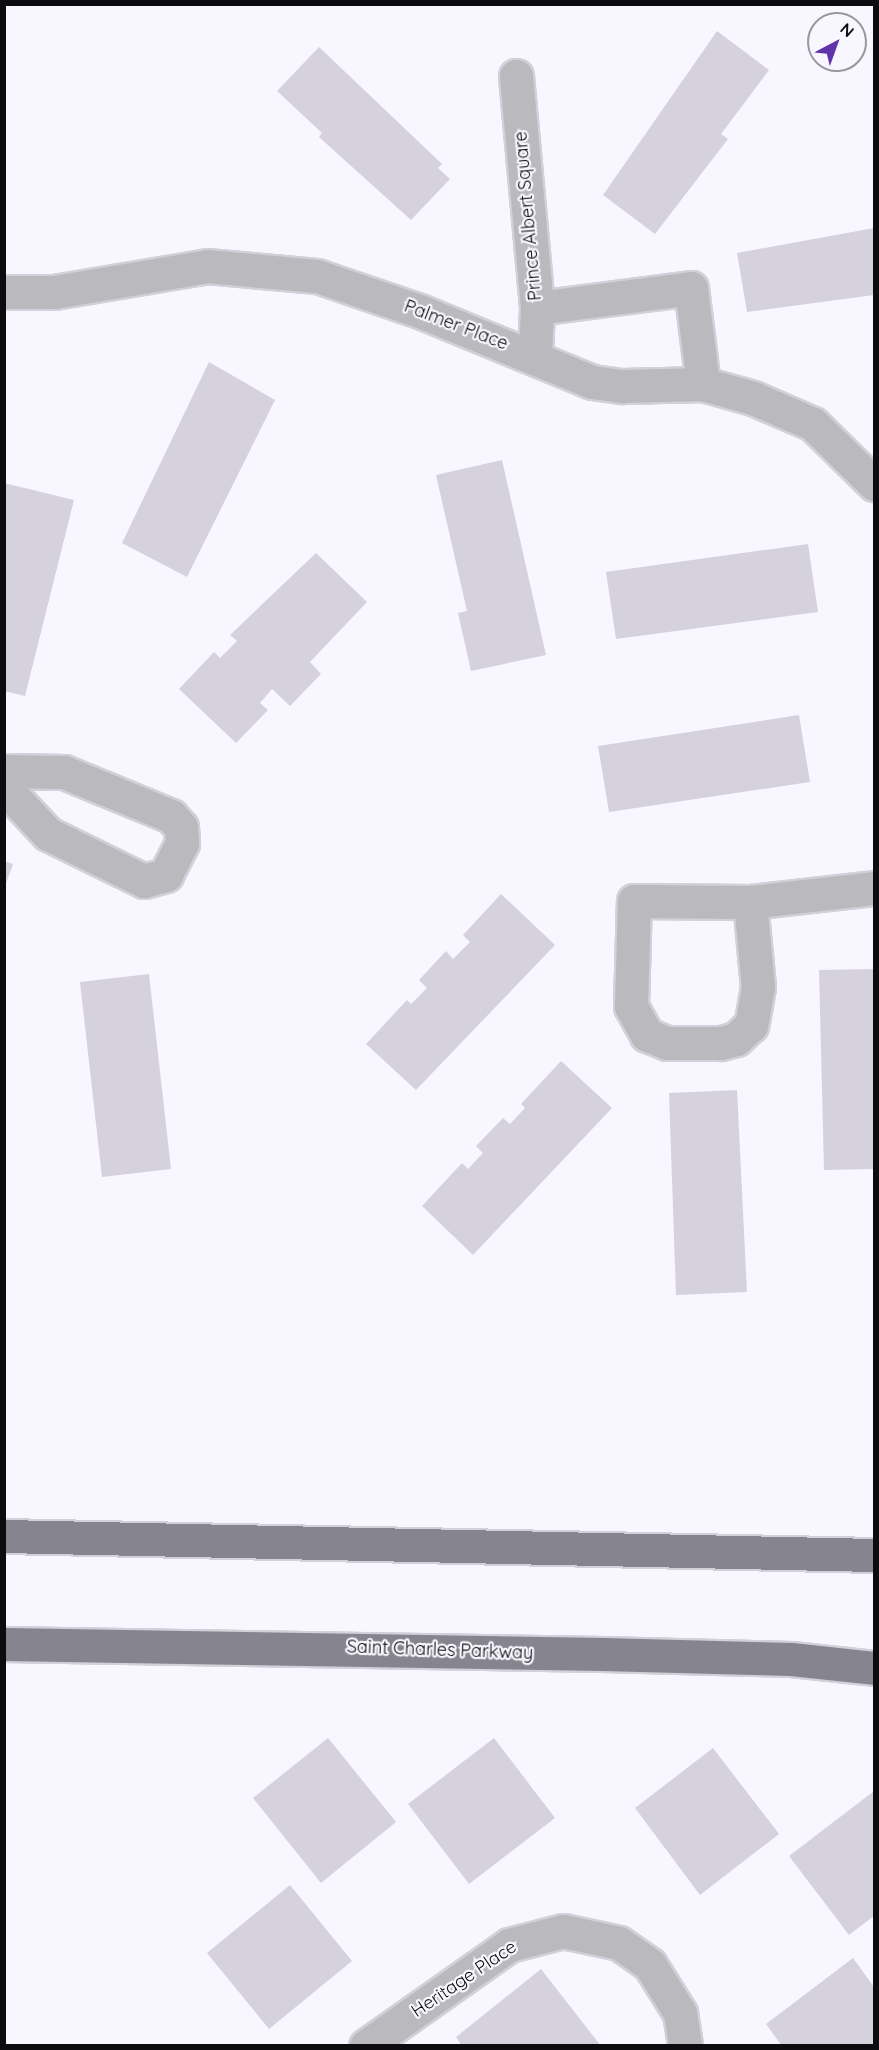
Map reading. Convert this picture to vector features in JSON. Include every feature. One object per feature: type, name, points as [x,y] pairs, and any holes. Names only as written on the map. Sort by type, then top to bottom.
[{"type":"main road","points":[[9,1536],[874,1555]]},
{"type":"main road","name":"Saint Charles Parkway","points":[[4,1644],[615,1654],[791,1659],[874,1668]]},
{"type":"street","name":"Prince Albert Square","points":[[516,76],[537,308],[535,356]]},
{"type":"street","name":"Palmer Place","points":[[4,292],[54,292],[207,266],[317,276],[535,356],[592,382],[622,386],[703,384],[753,398],[813,424],[874,484]]},
{"type":"street","points":[[537,308],[692,288],[703,384]]},
{"type":"street","points":[[4,771],[64,772],[171,816],[181,827],[182,843],[166,874],[144,881],[48,834],[4,787]]},
{"type":"street","points":[[750,902],[758,987],[755,1016],[746,1032],[721,1043],[667,1043],[647,1035],[631,1006],[633,901],[750,902],[874,888]]},
{"type":"street","name":"Heritage Place","points":[[366,2046],[509,1945],[563,1931],[619,1943],[650,1965],[680,2013],[685,2046]]},
{"type":"building","points":[[717,31],[769,70],[721,134],[728,139],[655,234],[603,195]]},
{"type":"building","points":[[319,47],[442,164],[438,168],[450,179],[411,220],[319,137],[322,133],[277,91]]},
{"type":"building","points":[[874,228],[874,295],[747,312],[737,253]]},
{"type":"building","points":[[209,362],[275,400],[187,577],[122,543]]},
{"type":"building","points":[[502,460],[546,655],[471,671],[458,613],[467,611],[436,475]]},
{"type":"building","points":[[4,483],[74,500],[25,696],[4,691]]},
{"type":"building","points":[[808,544],[818,612],[616,639],[606,572]]},
{"type":"building","points":[[316,553],[367,602],[310,662],[321,674],[290,706],[272,689],[260,703],[268,710],[236,743],[179,689],[214,652],[220,658],[237,641],[230,635]]},
{"type":"building","points":[[799,715],[810,782],[609,812],[598,746]]},
{"type":"building","points":[[4,861],[13,864],[5,886],[4,886]]},
{"type":"building","points":[[501,894],[555,945],[416,1090],[366,1044],[407,1000],[411,1004],[427,988],[419,980],[446,951],[453,959],[470,942],[463,935]]},
{"type":"building","points":[[874,969],[874,1169],[824,1170],[819,970]]},
{"type":"building","points":[[149,974],[171,1169],[102,1177],[80,982]]},
{"type":"building","points":[[561,1061],[612,1108],[473,1255],[422,1206],[462,1163],[468,1169],[483,1153],[476,1146],[503,1118],[510,1124],[525,1108],[521,1104]]},
{"type":"building","points":[[737,1090],[747,1292],[676,1295],[669,1093]]},
{"type":"building","points":[[328,1738],[396,1822],[321,1883],[253,1798]]},
{"type":"building","points":[[494,1738],[555,1818],[469,1884],[408,1804]]},
{"type":"building","points":[[713,1748],[779,1834],[700,1895],[635,1808]]},
{"type":"building","points":[[874,1791],[874,1916],[849,1935],[789,1856]]},
{"type":"building","points":[[290,1885],[352,1961],[269,2029],[207,1953]]},
{"type":"building","points":[[853,1958],[874,1987],[874,2046],[782,2046],[766,2024]]},
{"type":"building","points":[[541,1969],[601,2046],[462,2046],[456,2037]]}]
